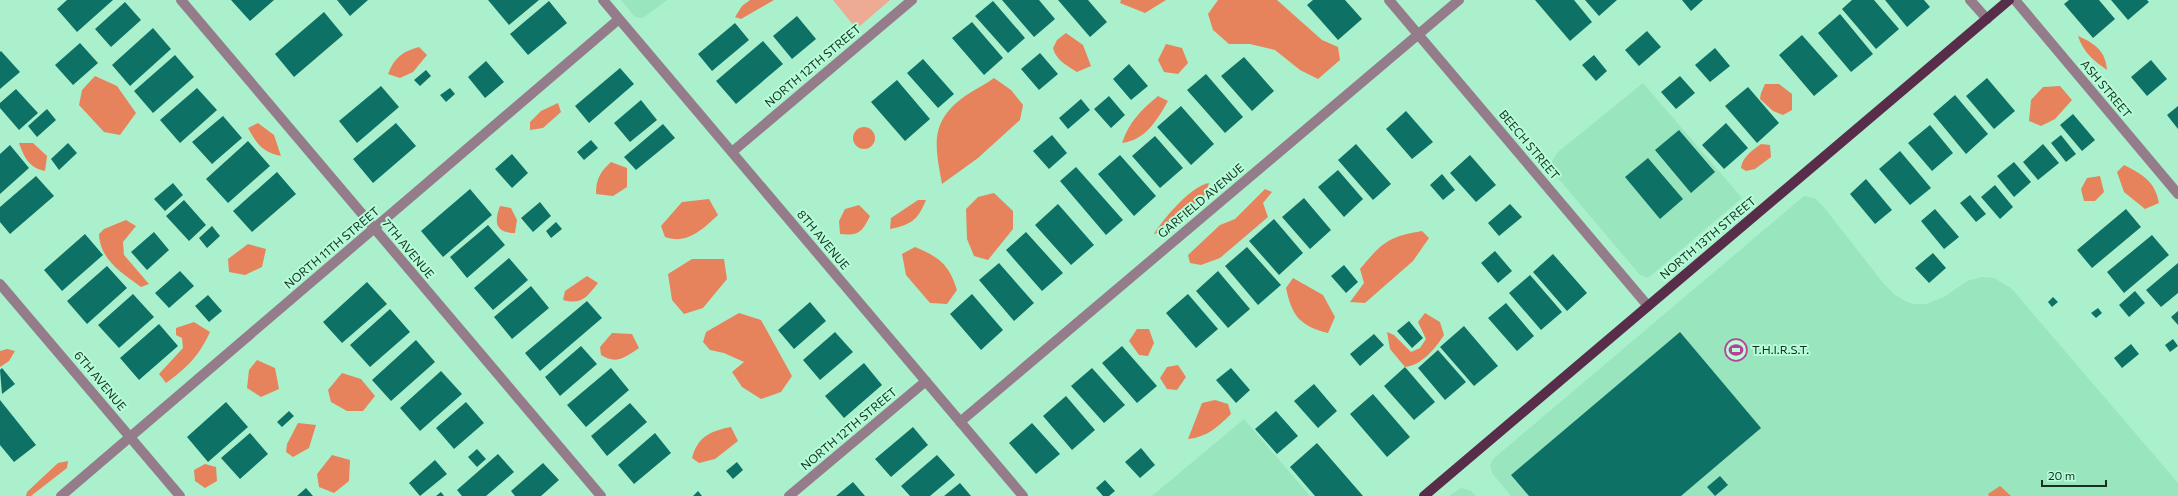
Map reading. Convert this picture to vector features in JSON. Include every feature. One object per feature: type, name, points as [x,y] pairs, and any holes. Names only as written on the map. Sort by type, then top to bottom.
[{"type":"main road","name":"NORTH 13TH STREET","points":[[1424,496],[2009,0]]},
{"type":"street","name":"7TH AVENUE","points":[[181,0],[601,496]]},
{"type":"street","name":"8TH AVENUE","points":[[603,0],[1023,496]]},
{"type":"street","name":"NORTH 12TH STREET","points":[[732,152],[912,0]]},
{"type":"street","name":"BEECH STREET","points":[[1390,0],[1648,306]]},
{"type":"street","name":"GARFIELD AVENUE","points":[[960,422],[1459,0]]},
{"type":"street","points":[[1970,0],[1987,19]]},
{"type":"street","name":"ASH STREET","points":[[2015,0],[2178,194]]},
{"type":"street","name":"NORTH 11TH STREET","points":[[61,496],[619,19]]},
{"type":"street","name":"6TH AVENUE","points":[[0,284],[180,496]]},
{"type":"street","name":"NORTH 12TH STREET","points":[[789,496],[926,381]]},
{"type":"shaded area","points":[[621,0],[667,0],[643,18],[635,17]]},
{"type":"shaded area","points":[[750,0],[774,0],[741,19],[735,17],[742,6]]},
{"type":"shaded area","points":[[833,0],[890,0],[860,26],[854,26]]},
{"type":"shaded area","points":[[1121,0],[1166,0],[1145,13],[1120,3]]},
{"type":"shaded area","points":[[1218,0],[1277,0],[1322,40],[1338,47],[1340,60],[1318,79],[1300,70],[1275,50],[1250,44],[1229,44],[1213,30],[1208,14]]},
{"type":"shaded area","points":[[1066,33],[1083,45],[1091,66],[1077,72],[1056,56],[1053,48],[1057,40]]},
{"type":"shaded area","points":[[2078,36],[2098,48],[2102,53],[2107,70],[2090,56],[2080,42]]},
{"type":"shaded area","points":[[1166,44],[1182,48],[1188,63],[1178,74],[1164,72],[1158,60]]},
{"type":"shaded area","points":[[419,47],[427,55],[413,72],[400,78],[388,74],[396,59],[404,53]]},
{"type":"shaded area","points":[[95,76],[117,86],[136,113],[120,135],[104,132],[79,105],[82,90]]},
{"type":"shaded area","points":[[994,78],[1011,90],[1023,105],[1020,120],[978,158],[942,184],[937,146],[937,135],[940,125],[945,115],[953,106],[965,96]]},
{"type":"shaded area","points":[[1643,83],[1742,198],[1648,278],[1640,275],[1551,170],[1552,161],[1558,152]]},
{"type":"shaded area","points":[[1765,84],[1779,84],[1792,94],[1792,110],[1783,115],[1773,111],[1760,99]]},
{"type":"shaded area","points":[[2060,86],[2072,100],[2055,119],[2041,126],[2029,121],[2031,100],[2043,87]]},
{"type":"shaded area","points":[[1158,96],[1168,101],[1155,122],[1138,138],[1122,143],[1128,129],[1136,117]]},
{"type":"shaded area","points":[[558,103],[561,112],[543,128],[530,130],[530,122],[541,111]]},
{"type":"shaded area","points":[[258,123],[274,135],[281,156],[265,150],[254,139],[248,128]]},
{"type":"shaded area","points":[[864,127],[872,130],[875,138],[872,146],[864,149],[856,146],[853,138],[856,130]]},
{"type":"shaded area","points":[[19,143],[33,143],[47,156],[45,171],[39,170],[31,165],[23,153]]},
{"type":"shaded area","points":[[1761,144],[1770,145],[1771,157],[1755,169],[1746,171],[1741,168],[1743,160],[1751,151]]},
{"type":"shaded area","points":[[611,162],[627,168],[627,187],[613,196],[596,194],[599,176]]},
{"type":"shaded area","points":[[2124,165],[2137,172],[2151,184],[2155,189],[2159,203],[2145,209],[2124,192],[2117,172]]},
{"type":"shaded area","points":[[2100,176],[2104,192],[2095,201],[2084,201],[2081,189],[2087,178]]},
{"type":"shaded area","points":[[1209,183],[1206,194],[1162,232],[1154,234],[1164,220],[1186,196],[1202,185]]},
{"type":"shaded area","points":[[1265,189],[1272,192],[1263,203],[1268,217],[1220,258],[1201,265],[1190,263],[1188,255],[1220,225],[1235,219]]},
{"type":"shaded area","points":[[994,193],[1013,211],[1013,229],[988,260],[974,256],[967,239],[966,209],[978,197]]},
{"type":"shaded area","points":[[1804,196],[1814,198],[1823,206],[1884,284],[1894,294],[1905,301],[1913,304],[1926,304],[1944,297],[1967,281],[1982,277],[1994,278],[2011,288],[2178,483],[2178,496],[1511,496],[1492,473],[1490,465],[1493,459]]},
{"type":"shaded area","points":[[709,199],[718,215],[700,230],[687,237],[673,239],[665,237],[661,226],[682,202]]},
{"type":"shaded area","points":[[918,200],[926,200],[917,217],[903,226],[890,229],[891,218]]},
{"type":"shaded area","points":[[859,205],[870,216],[865,226],[856,233],[840,234],[839,221],[845,209]]},
{"type":"shaded area","points":[[500,206],[511,208],[517,220],[515,233],[503,231],[498,226],[497,217]]},
{"type":"shaded area","points":[[126,220],[136,226],[123,242],[124,255],[149,284],[141,287],[113,265],[103,251],[100,243],[99,234],[104,229]]},
{"type":"shaded area","points":[[1422,231],[1429,238],[1413,261],[1365,303],[1350,302],[1364,283],[1360,269],[1380,247],[1393,239],[1410,233]]},
{"type":"shaded area","points":[[248,244],[266,249],[262,267],[245,275],[229,272],[228,259]]},
{"type":"shaded area","points":[[915,247],[931,254],[942,262],[947,268],[957,290],[947,304],[930,303],[906,275],[902,254]]},
{"type":"shaded area","points":[[692,259],[724,259],[727,279],[703,308],[684,314],[672,300],[668,274]]},
{"type":"shaded area","points":[[587,276],[598,283],[584,299],[580,301],[563,300],[565,291]]},
{"type":"shaded area","points":[[1293,278],[1323,295],[1335,317],[1328,333],[1310,327],[1295,313],[1288,298],[1286,288]]},
{"type":"shaded area","points":[[739,313],[761,320],[792,376],[781,392],[761,399],[742,387],[732,372],[744,362],[724,353],[710,350],[703,342],[706,332]]},
{"type":"shaded area","points":[[1425,313],[1440,322],[1444,335],[1428,356],[1411,366],[1405,367],[1390,349],[1387,332],[1394,335],[1411,352],[1420,348],[1426,339],[1418,322]]},
{"type":"shaded area","points":[[194,322],[210,332],[192,361],[166,383],[159,374],[183,348],[182,338],[176,335],[176,328]]},
{"type":"shaded area","points":[[1137,329],[1149,329],[1154,343],[1148,356],[1139,355],[1129,341]]},
{"type":"shaded area","points":[[612,333],[632,334],[639,348],[621,359],[616,360],[606,358],[601,355],[600,347]]},
{"type":"shaded area","points":[[7,349],[15,351],[9,361],[0,367],[0,351]]},
{"type":"shaded area","points":[[257,360],[275,368],[279,389],[261,397],[247,388],[249,370]]},
{"type":"shaded area","points":[[1178,365],[1186,377],[1177,390],[1167,389],[1160,378],[1167,367]]},
{"type":"shaded area","points":[[342,373],[361,379],[375,396],[363,411],[347,411],[331,402],[328,390]]},
{"type":"shaded area","points":[[1215,400],[1228,404],[1231,414],[1207,434],[1188,439],[1202,403]]},
{"type":"shaded area","points":[[1244,419],[1310,496],[1152,496]]},
{"type":"shaded area","points":[[298,423],[316,425],[309,448],[293,457],[286,452],[287,444]]},
{"type":"shaded area","points":[[731,427],[738,441],[715,459],[699,463],[692,458],[698,444],[706,436],[717,430]]},
{"type":"shaded area","points":[[332,455],[350,460],[349,481],[334,493],[319,487],[317,474]]},
{"type":"shaded area","points":[[68,461],[67,468],[31,496],[26,496],[27,492],[58,463]]},
{"type":"shaded area","points":[[205,464],[216,467],[217,481],[205,488],[195,481],[194,470]]},
{"type":"shaded area","points":[[2000,486],[2011,496],[1989,496],[1988,494]]},
{"type":"shaded area","points":[[1461,488],[1471,491],[1476,496],[1449,496]]},
{"type":"building","points":[[67,0],[113,0],[77,32],[57,9]]},
{"type":"building","points":[[231,0],[274,0],[250,21]]},
{"type":"building","points":[[337,0],[368,0],[350,16]]},
{"type":"building","points":[[488,0],[539,0],[509,25]]},
{"type":"building","points":[[1002,0],[1039,0],[1055,19],[1034,37]]},
{"type":"building","points":[[1058,0],[1088,0],[1107,22],[1090,37]]},
{"type":"building","points":[[1313,0],[1345,0],[1362,19],[1338,40],[1307,5]]},
{"type":"building","points":[[1535,0],[1574,0],[1592,22],[1570,41]]},
{"type":"building","points":[[1585,0],[1617,0],[1599,16]]},
{"type":"building","points":[[1682,0],[1703,0],[1691,11]]},
{"type":"building","points":[[1852,0],[1874,0],[1899,29],[1876,49],[1842,9]]},
{"type":"building","points":[[1885,0],[1924,0],[1930,7],[1907,27]]},
{"type":"building","points":[[2069,0],[2099,0],[2115,19],[2093,38],[2064,4]]},
{"type":"building","points":[[2111,0],[2147,0],[2149,2],[2128,20]]},
{"type":"building","points":[[549,1],[567,23],[528,55],[510,34]]},
{"type":"building","points":[[993,1],[1025,38],[1008,53],[975,16]]},
{"type":"building","points":[[125,2],[141,20],[111,47],[95,29]]},
{"type":"building","points":[[324,12],[343,35],[294,77],[275,54]]},
{"type":"building","points":[[1840,14],[1873,54],[1851,72],[1818,33]]},
{"type":"building","points":[[797,16],[816,39],[792,59],[773,36]]},
{"type":"building","points":[[972,22],[1003,58],[984,75],[952,38]]},
{"type":"building","points":[[735,23],[749,40],[712,71],[698,54]]},
{"type":"building","points":[[153,28],[171,49],[130,86],[112,65]]},
{"type":"building","points":[[1647,31],[1661,47],[1639,66],[1625,50]]},
{"type":"building","points":[[1802,35],[1838,76],[1814,96],[1779,55]]},
{"type":"building","points":[[763,41],[783,64],[736,104],[716,81]]},
{"type":"building","points":[[80,43],[98,63],[73,85],[55,65]]},
{"type":"building","points":[[1715,48],[1730,66],[1710,82],[1695,65]]},
{"type":"building","points":[[1,51],[20,72],[0,89],[0,52]]},
{"type":"building","points":[[1040,53],[1058,74],[1039,90],[1021,69]]},
{"type":"building","points":[[175,55],[194,77],[153,113],[134,91]]},
{"type":"building","points":[[1594,55],[1607,71],[1596,81],[1582,65]]},
{"type":"building","points":[[1244,57],[1274,91],[1252,111],[1221,76]]},
{"type":"building","points":[[923,59],[954,94],[938,108],[907,73]]},
{"type":"building","points":[[2151,60],[2167,79],[2147,96],[2131,77]]},
{"type":"building","points":[[486,61],[504,82],[485,98],[468,77]]},
{"type":"building","points":[[1129,64],[1148,86],[1131,100],[1113,79]]},
{"type":"building","points":[[620,68],[634,84],[589,123],[575,106]]},
{"type":"building","points":[[426,70],[431,76],[420,86],[414,80]]},
{"type":"building","points":[[1206,74],[1243,117],[1225,133],[1187,90]]},
{"type":"building","points":[[1680,76],[1695,93],[1676,109],[1661,92]]},
{"type":"building","points":[[1987,78],[2015,111],[1994,129],[1966,96]]},
{"type":"building","points":[[897,80],[930,119],[905,141],[871,102]]},
{"type":"building","points":[[381,86],[399,107],[357,143],[339,121]]},
{"type":"building","points":[[1748,87],[1779,123],[1757,143],[1725,106]]},
{"type":"building","points":[[197,88],[217,110],[180,143],[160,120]]},
{"type":"building","points":[[450,88],[455,94],[446,102],[440,95]]},
{"type":"building","points":[[16,89],[38,113],[19,130],[0,108],[0,103]]},
{"type":"building","points":[[1955,95],[1988,134],[1966,154],[1933,114]]},
{"type":"building","points":[[1109,96],[1125,115],[1111,128],[1094,109]]},
{"type":"building","points":[[1081,99],[1090,110],[1068,129],[1059,118]]},
{"type":"building","points":[[641,100],[657,120],[630,142],[614,123]]},
{"type":"building","points":[[1181,106],[1214,144],[1191,165],[1157,127]]},
{"type":"building","points":[[2178,106],[2178,129],[2167,115]]},
{"type":"building","points":[[47,109],[56,120],[37,137],[28,126]]},
{"type":"building","points":[[1406,111],[1433,142],[1412,159],[1386,129]]},
{"type":"building","points":[[2073,114],[2095,140],[2082,151],[2060,125]]},
{"type":"building","points":[[223,116],[242,138],[212,164],[192,142]]},
{"type":"building","points":[[396,123],[416,146],[373,183],[353,159]]},
{"type":"building","points":[[1726,123],[1748,148],[1724,169],[1702,145]]},
{"type":"building","points":[[663,124],[675,138],[636,170],[624,157]]},
{"type":"building","points":[[1930,125],[1953,153],[1932,171],[1908,143]]},
{"type":"building","points":[[1679,130],[1715,172],[1691,193],[1655,150]]},
{"type":"building","points":[[1052,135],[1067,153],[1049,169],[1033,151]]},
{"type":"building","points":[[2061,135],[2076,154],[2066,162],[2051,143]]},
{"type":"building","points":[[1155,136],[1183,168],[1160,188],[1132,156]]},
{"type":"building","points":[[591,140],[598,148],[584,160],[577,152]]},
{"type":"building","points":[[248,141],[270,166],[228,203],[206,179]]},
{"type":"building","points":[[68,143],[77,153],[59,170],[51,159]]},
{"type":"building","points":[[1356,144],[1391,184],[1373,200],[1338,160]]},
{"type":"building","points":[[2043,144],[2059,163],[2038,180],[2023,162]]},
{"type":"building","points":[[10,145],[29,168],[0,194],[0,154]]},
{"type":"building","points":[[1900,151],[1931,188],[1910,205],[1879,169]]},
{"type":"building","points":[[512,154],[528,173],[512,188],[495,169]]},
{"type":"building","points":[[1120,155],[1156,196],[1134,216],[1098,174]]},
{"type":"building","points":[[1470,155],[1496,185],[1476,202],[1450,173]]},
{"type":"building","points":[[1648,158],[1683,199],[1660,219],[1625,177]]},
{"type":"building","points":[[2014,162],[2031,182],[2014,197],[1997,176]]},
{"type":"building","points":[[1076,167],[1123,220],[1106,235],[1060,181]]},
{"type":"building","points":[[1338,170],[1363,199],[1344,217],[1318,187]]},
{"type":"building","points":[[277,172],[296,194],[252,232],[233,211]]},
{"type":"building","points":[[1442,174],[1455,190],[1443,200],[1430,185]]},
{"type":"building","points":[[36,176],[54,196],[10,234],[0,222],[0,207]]},
{"type":"building","points":[[1866,179],[1892,210],[1875,224],[1850,194]]},
{"type":"building","points":[[173,183],[183,195],[165,211],[154,199]]},
{"type":"building","points":[[1995,185],[2013,207],[2000,219],[1981,197]]},
{"type":"building","points":[[470,189],[492,215],[443,257],[421,231]]},
{"type":"building","points":[[1970,195],[1986,214],[1976,222],[1960,203]]},
{"type":"building","points":[[1304,198],[1331,230],[1310,249],[1282,217]]},
{"type":"building","points":[[184,200],[206,225],[189,241],[166,216]]},
{"type":"building","points":[[540,202],[551,216],[533,232],[521,218]]},
{"type":"building","points":[[1058,204],[1094,245],[1071,265],[1035,225]]},
{"type":"building","points":[[1510,204],[1522,217],[1499,236],[1488,223]]},
{"type":"building","points":[[1935,209],[1959,237],[1944,249],[1921,221]]},
{"type":"building","points":[[2126,209],[2141,227],[2092,268],[2077,250]]},
{"type":"building","points":[[1274,219],[1303,253],[1279,275],[1249,241]]},
{"type":"building","points":[[556,222],[562,229],[551,238],[546,231]]},
{"type":"building","points":[[488,225],[505,245],[467,278],[450,257]]},
{"type":"building","points":[[212,226],[220,236],[207,248],[199,238]]},
{"type":"building","points":[[154,232],[169,250],[147,270],[131,252]]},
{"type":"building","points":[[1026,232],[1063,273],[1042,291],[1006,250]]},
{"type":"building","points":[[85,234],[103,255],[62,291],[44,270]]},
{"type":"building","points":[[2152,235],[2169,255],[2124,293],[2107,272]]},
{"type":"building","points":[[1247,247],[1281,285],[1258,305],[1225,266]]},
{"type":"building","points":[[1495,251],[1512,271],[1498,283],[1481,263]]},
{"type":"building","points":[[1933,253],[1946,268],[1929,283],[1915,268]]},
{"type":"building","points":[[1553,254],[1587,293],[1567,311],[1533,272]]},
{"type":"building","points":[[509,258],[528,280],[493,310],[474,288]]},
{"type":"building","points":[[999,263],[1034,303],[1014,321],[979,280]]},
{"type":"building","points":[[2178,263],[2178,293],[2161,307],[2146,290]]},
{"type":"building","points":[[1344,265],[1358,282],[1346,293],[1331,276]]},
{"type":"building","points":[[107,266],[127,288],[87,324],[67,301]]},
{"type":"building","points":[[180,271],[194,286],[169,308],[155,293]]},
{"type":"building","points":[[1218,271],[1250,309],[1228,328],[1196,291]]},
{"type":"building","points":[[1530,275],[1562,312],[1541,330],[1509,293]]},
{"type":"building","points":[[367,282],[387,304],[342,343],[323,322]]},
{"type":"building","points":[[531,286],[549,308],[512,339],[494,317]]},
{"type":"building","points":[[2135,291],[2145,303],[2129,317],[2119,305]]},
{"type":"building","points":[[133,294],[154,317],[119,348],[98,325]]},
{"type":"building","points":[[972,294],[1003,330],[981,350],[950,314]]},
{"type":"building","points":[[1188,294],[1218,329],[1196,348],[1166,313]]},
{"type":"building","points":[[208,295],[222,311],[209,322],[195,306]]},
{"type":"building","points":[[2053,297],[2058,302],[2052,307],[2048,302]]},
{"type":"building","points":[[587,301],[602,318],[540,371],[525,353]]},
{"type":"building","points":[[810,302],[826,321],[794,349],[778,330]]},
{"type":"building","points":[[1506,303],[1534,336],[1517,351],[1488,318]]},
{"type":"building","points":[[2098,308],[2102,313],[2096,318],[2091,313]]},
{"type":"building","points":[[390,309],[410,332],[370,367],[350,345]]},
{"type":"building","points":[[2178,311],[2178,325],[2171,317]]},
{"type":"building","points":[[1409,321],[1423,338],[1412,348],[1397,331]]},
{"type":"building","points":[[159,324],[178,346],[139,380],[120,358]]},
{"type":"building","points":[[1464,326],[1498,366],[1474,386],[1440,347]]},
{"type":"building","points":[[835,332],[853,352],[820,380],[803,360]]},
{"type":"building","points":[[1680,332],[1761,428],[1681,496],[1529,496],[1511,475]]},
{"type":"building","points":[[1374,334],[1384,345],[1360,366],[1350,354]]},
{"type":"building","points":[[2173,339],[2178,346],[2170,352],[2165,345]]},
{"type":"building","points":[[416,340],[435,362],[391,401],[372,380]]},
{"type":"building","points":[[2131,344],[2139,354],[2122,368],[2114,358]]},
{"type":"building","points":[[581,346],[597,364],[560,396],[545,377]]},
{"type":"building","points":[[1122,346],[1157,386],[1137,403],[1102,363]]},
{"type":"building","points":[[1438,350],[1466,382],[1445,400],[1418,368]]},
{"type":"building","points":[[864,363],[882,385],[844,418],[825,396]]},
{"type":"building","points":[[1405,367],[1435,402],[1414,420],[1384,386]]},
{"type":"building","points":[[2,368],[15,384],[2,394],[0,370]]},
{"type":"building","points":[[611,368],[629,390],[586,427],[567,405]]},
{"type":"building","points":[[1092,368],[1125,405],[1104,423],[1071,386]]},
{"type":"building","points":[[1231,368],[1250,390],[1236,403],[1216,380]]},
{"type":"building","points":[[441,371],[462,394],[420,431],[400,408]]},
{"type":"building","points":[[1314,384],[1337,411],[1318,428],[1294,401]]},
{"type":"building","points":[[1373,394],[1410,437],[1387,457],[1350,414]]},
{"type":"building","points":[[1066,396],[1095,430],[1072,450],[1043,416]]},
{"type":"building","points":[[0,400],[36,445],[14,462],[0,445]]},
{"type":"building","points":[[226,402],[248,427],[208,462],[187,437]]},
{"type":"building","points":[[466,402],[484,423],[454,449],[436,428]]},
{"type":"building","points":[[630,403],[647,422],[607,456],[591,436]]},
{"type":"building","points":[[289,411],[294,416],[282,427],[277,422]]},
{"type":"building","points":[[1276,411],[1298,436],[1277,454],[1255,429]]},
{"type":"building","points":[[1032,423],[1060,454],[1036,474],[1009,443]]},
{"type":"building","points":[[913,427],[928,445],[891,477],[875,459]]},
{"type":"building","points":[[250,433],[268,454],[240,479],[221,458]]},
{"type":"building","points":[[655,433],[671,453],[634,484],[618,465]]},
{"type":"building","points":[[1317,443],[1363,496],[1315,496],[1290,467]]},
{"type":"building","points":[[1141,448],[1155,465],[1140,478],[1125,462]]},
{"type":"building","points":[[477,449],[486,459],[477,467],[468,457]]},
{"type":"building","points":[[498,454],[514,472],[486,496],[462,496],[457,490]]},
{"type":"building","points":[[937,455],[955,475],[930,496],[910,496],[901,486]]},
{"type":"building","points":[[435,460],[447,474],[420,496],[409,483]]},
{"type":"building","points":[[737,462],[743,470],[733,479],[726,471]]},
{"type":"building","points":[[543,463],[559,480],[541,496],[515,496],[511,491]]},
{"type":"building","points":[[1720,476],[1728,485],[1715,496],[1707,487]]},
{"type":"building","points":[[1105,480],[1115,491],[1109,496],[1103,496],[1096,488]]},
{"type":"building","points":[[853,482],[865,496],[836,496]]},
{"type":"building","points":[[960,483],[971,496],[944,496]]},
{"type":"building","points":[[306,488],[313,496],[297,496]]},
{"type":"building","points":[[698,491],[702,496],[693,496]]},
{"type":"building","points":[[441,492],[444,496],[436,496]]},
{"type":"place","name":"T.H.I.R.S.T.","points":[[1736,350]]}]
